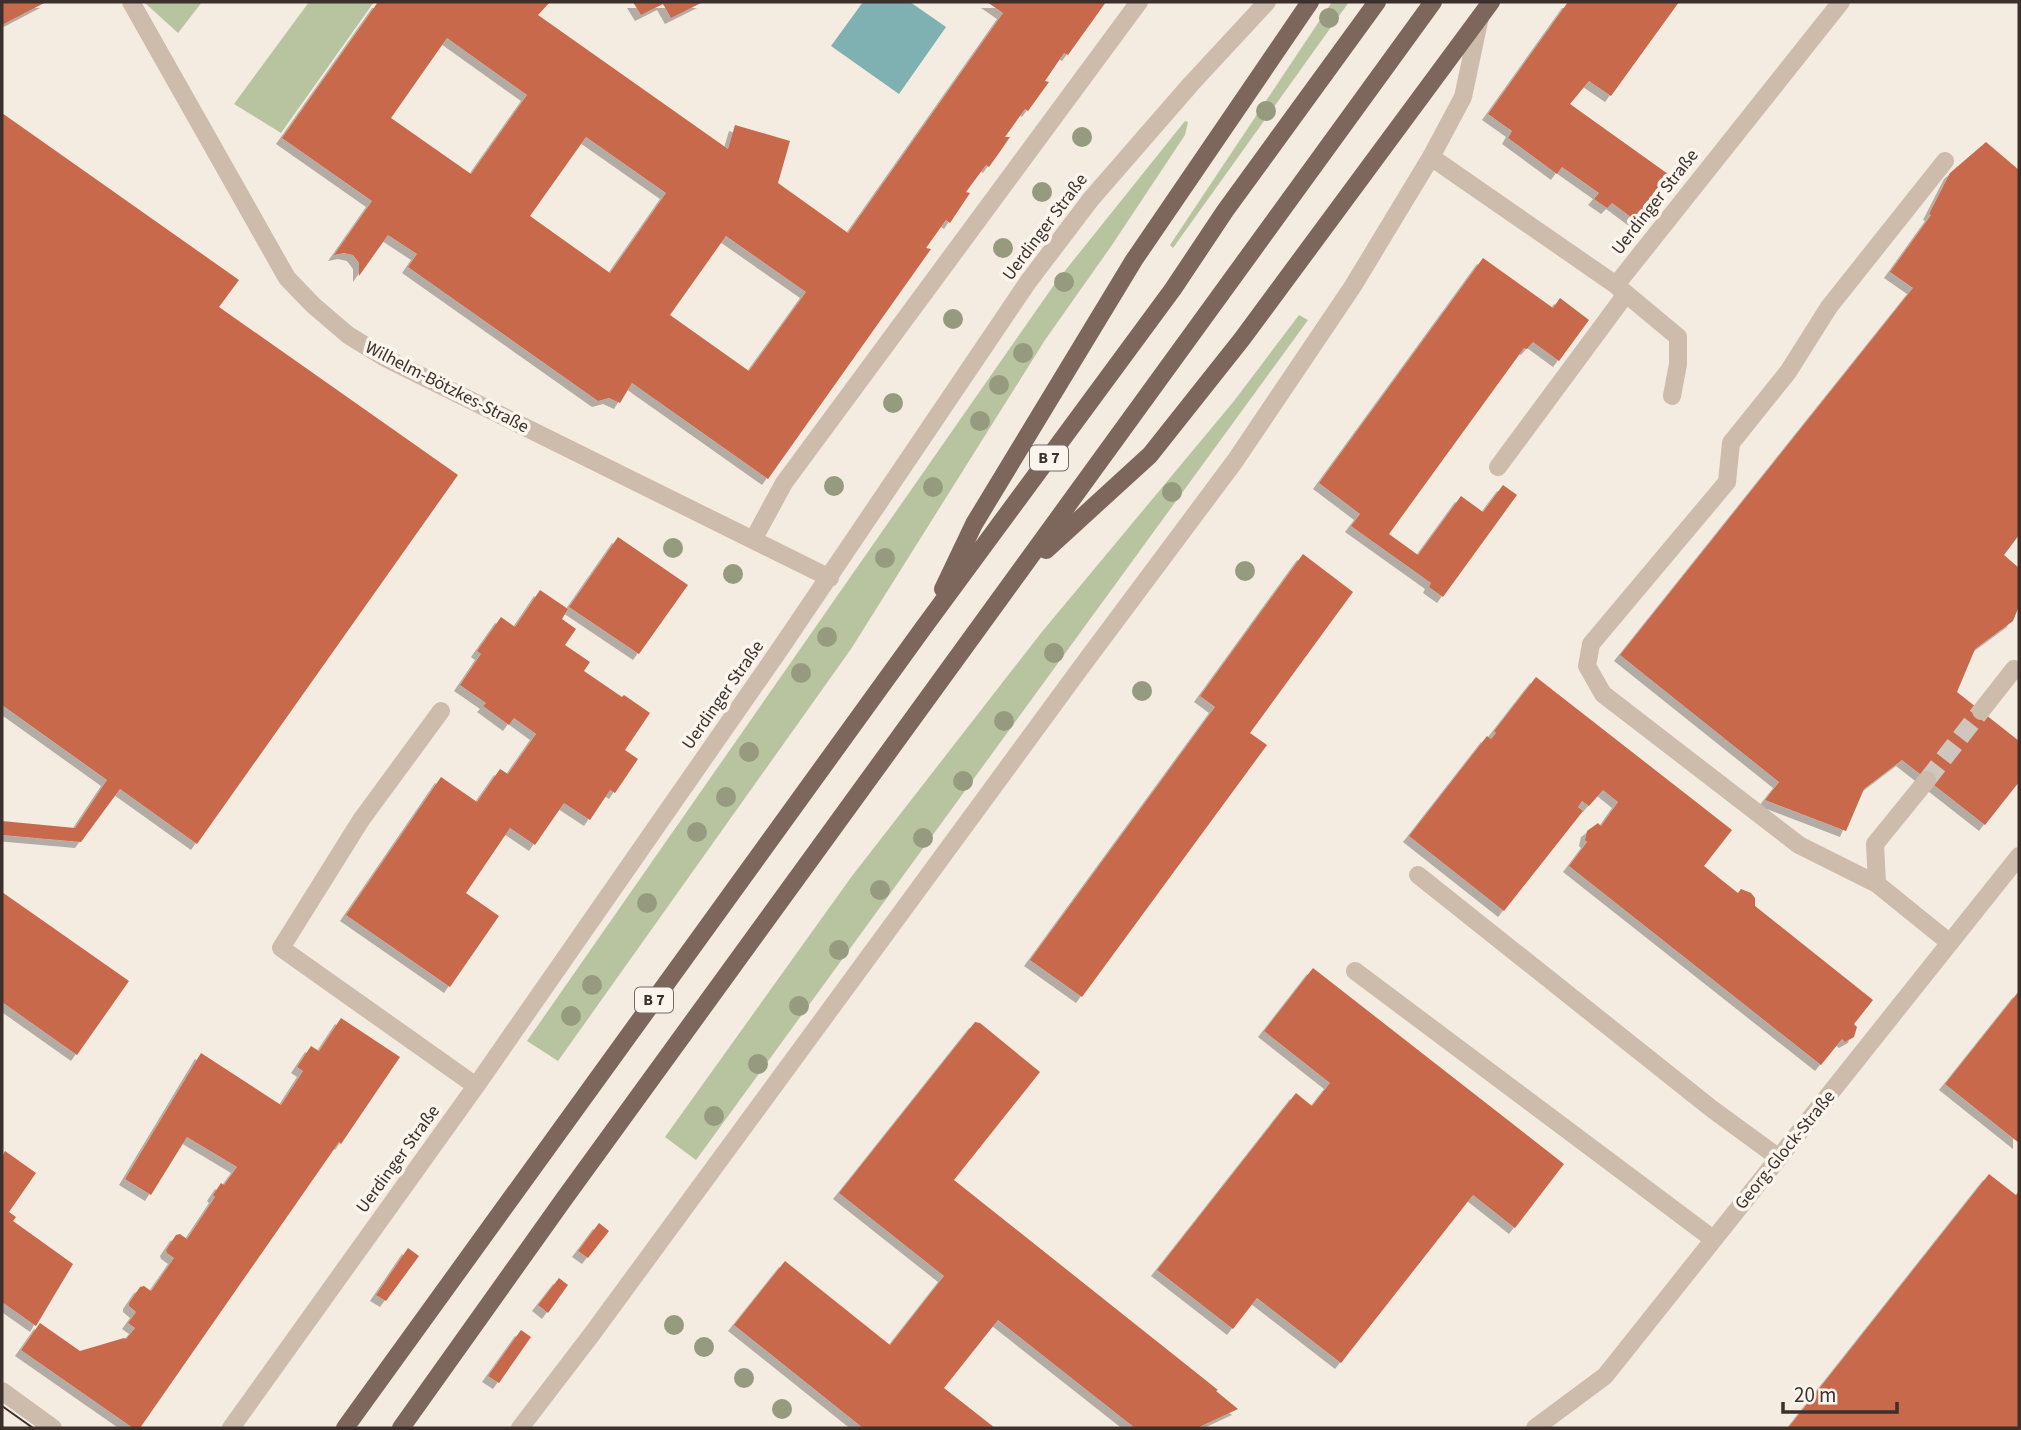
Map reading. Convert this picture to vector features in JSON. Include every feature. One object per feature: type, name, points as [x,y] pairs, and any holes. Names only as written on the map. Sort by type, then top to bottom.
[{"type":"main road","points":[[925,627],[974,524],[1134,260],[1310,2]]},
{"type":"main road","name":"B 7","points":[[345,1428],[1173,289],[1225,211],[1377,2]]},
{"type":"main road","name":"B 7","points":[[401,1428],[564,1199],[1433,2]]},
{"type":"main road","points":[[1017,576],[1150,455],[1242,339],[1491,2]]},
{"type":"street","name":"Wilhelm-Bötzkes-Straße","points":[[131,2],[287,278],[348,335],[387,359],[830,578]]},
{"type":"street","points":[[753,540],[784,482],[1139,2]]},
{"type":"street","name":"Uerdinger Straße","points":[[1431,158],[1621,290],[1841,2]]},
{"type":"street","name":"Uerdinger Straße","points":[[231,1428],[477,1086],[830,578],[954,389],[1036,272],[1091,199],[1261,4]]},
{"type":"street","points":[[520,1428],[592,1335],[1235,461],[1353,286],[1431,158],[1464,97],[1480,17]]},
{"type":"street","points":[[1945,161],[1829,307],[1788,372],[1731,443],[1727,482],[1591,644],[1587,666],[1603,694],[1799,845],[1877,884],[1950,943]]},
{"type":"street","points":[[1498,467],[1621,290],[1678,337],[1678,364],[1672,396]]},
{"type":"street","points":[[1981,711],[2014,669]]},
{"type":"street","points":[[441,710],[361,820],[281,947],[477,1086]]},
{"type":"street","points":[[1877,884],[1875,844],[1927,779]]},
{"type":"street","name":"Georg-Glock-Straße","points":[[1535,1428],[1605,1376],[2019,856]]},
{"type":"street","points":[[1418,875],[1712,1109],[1779,1158]]},
{"type":"street","points":[[1355,971],[1713,1239]]},
{"type":"street","points":[[2,1391],[53,1428]]},
{"type":"green space","points":[[144,2],[202,2],[178,33]]},
{"type":"green space","points":[[309,2],[374,2],[281,133],[234,104]]},
{"type":"green space","points":[[1332,2],[1349,2],[1173,248],[1170,245]]},
{"type":"green space","points":[[1185,121],[1188,122],[1185,135],[1045,340],[851,649],[558,1061],[527,1041],[1056,282]]},
{"type":"green space","points":[[1299,315],[1308,320],[696,1160],[665,1137],[852,876],[1041,633],[1234,401]]},
{"type":"water","points":[[863,2],[910,2],[946,27],[899,94],[831,46]]},
{"type":"building","points":[[2,2],[46,2],[2,25]]},
{"type":"building","points":[[378,2],[550,2],[538,15],[728,149],[735,125],[790,141],[778,183],[848,233],[1003,13],[987,2],[1106,2],[1068,55],[1064,53],[1045,81],[1049,82],[1005,137],[1010,137],[989,167],[986,165],[966,192],[970,193],[950,223],[946,220],[926,248],[931,249],[768,479],[632,383],[620,403],[609,398],[598,401],[408,267],[417,254],[388,235],[359,276],[359,263],[353,255],[334,255],[372,201],[282,138]],"holes":[[[447,38],[527,95],[471,174],[391,118]],[[586,137],[666,193],[610,273],[530,216]],[[726,236],[806,292],[749,371],[670,315]]]},
{"type":"building","points":[[633,2],[703,2],[671,18],[663,4],[641,15]]},
{"type":"building","points":[[1568,2],[1679,2],[1611,96],[1589,81],[1570,104],[1668,174],[1635,220],[1612,203],[1607,208],[1594,199],[1599,193],[1562,167],[1557,174],[1508,138],[1512,131],[1488,114]]},
{"type":"building","points":[[2,113],[239,280],[219,307],[458,475],[197,844],[120,789],[81,842],[2,835],[2,821],[75,828],[107,780],[2,705]]},
{"type":"building","points":[[1986,142],[2019,170],[2019,535],[2004,555],[2019,568],[2019,606],[2013,621],[1975,649],[1957,692],[2019,741],[2019,782],[1985,825],[1902,760],[1864,789],[1846,831],[1765,800],[1779,782],[1620,655],[1913,288],[1890,272],[1931,215],[1929,214],[1950,173]]},
{"type":"building","points":[[1483,258],[1553,308],[1560,298],[1589,320],[1559,361],[1533,342],[1527,349],[1524,348],[1389,534],[1418,555],[1461,496],[1483,512],[1503,485],[1517,495],[1443,597],[1429,587],[1431,583],[1351,526],[1360,514],[1319,483]]},
{"type":"building","points":[[618,537],[688,585],[639,654],[569,607]]},
{"type":"building","points":[[1303,554],[1353,592],[1250,733],[1267,745],[1082,997],[1030,960],[1215,707],[1200,696]]},
{"type":"building","points":[[540,590],[568,609],[562,619],[576,629],[565,645],[590,662],[584,671],[650,713],[625,750],[638,759],[615,793],[610,790],[590,820],[564,803],[535,845],[510,828],[466,893],[499,916],[450,987],[346,915],[441,777],[477,802],[500,769],[508,774],[536,734],[514,718],[509,725],[483,706],[486,703],[460,685],[481,654],[477,651],[501,617],[515,627]]},
{"type":"building","points":[[1536,677],[1732,830],[1704,866],[1738,893],[1741,889],[1751,893],[1755,898],[1755,906],[1873,1000],[1854,1024],[1857,1027],[1854,1037],[1845,1042],[1842,1039],[1821,1065],[1569,866],[1587,842],[1587,831],[1598,823],[1601,826],[1618,802],[1603,790],[1589,806],[1582,801],[1578,807],[1583,811],[1504,911],[1409,836],[1487,736],[1491,739],[1496,733],[1494,731]]},
{"type":"building","points":[[2,892],[129,981],[77,1055],[2,1002]]},
{"type":"building","points":[[1313,968],[1564,1164],[1515,1228],[1473,1195],[1341,1363],[1257,1298],[1233,1329],[1157,1270],[1296,1093],[1312,1106],[1330,1083],[1264,1031]]},
{"type":"building","points":[[2019,991],[2019,1143],[1945,1084]]},
{"type":"building","points":[[341,1018],[400,1057],[140,1428],[133,1428],[21,1350],[40,1323],[80,1351],[126,1339],[135,1328],[128,1323],[136,1312],[129,1303],[140,1287],[144,1286],[151,1291],[174,1258],[166,1250],[176,1235],[180,1234],[187,1239],[215,1197],[213,1195],[221,1183],[224,1185],[237,1167],[187,1137],[151,1195],[125,1179],[201,1053],[281,1105],[303,1071],[297,1067],[311,1046],[319,1051]]},
{"type":"building","points":[[975,1022],[980,1023],[1040,1072],[954,1180],[1218,1390],[1216,1391],[1238,1409],[1197,1428],[1135,1428],[998,1320],[944,1388],[995,1428],[863,1428],[734,1325],[785,1261],[890,1345],[944,1276],[839,1193]]},
{"type":"building","points":[[5,1151],[36,1173],[9,1212],[16,1217],[13,1221],[73,1264],[36,1326],[2,1302],[2,1157]]},
{"type":"building","points":[[1989,1174],[2016,1195],[2019,1191],[2019,1428],[1788,1428]]},
{"type":"building","points":[[599,1223],[609,1231],[588,1258],[578,1251]]},
{"type":"building","points":[[408,1248],[419,1256],[386,1301],[376,1295]]},
{"type":"building","points":[[559,1278],[568,1285],[548,1313],[538,1305]]},
{"type":"building","points":[[521,1330],[531,1337],[499,1383],[488,1376]]},
{"type":"tunnel","points":[[1927,780],[1981,711]]},
{"type":"tram line","points":[[2,1406],[33,1428]]}]
